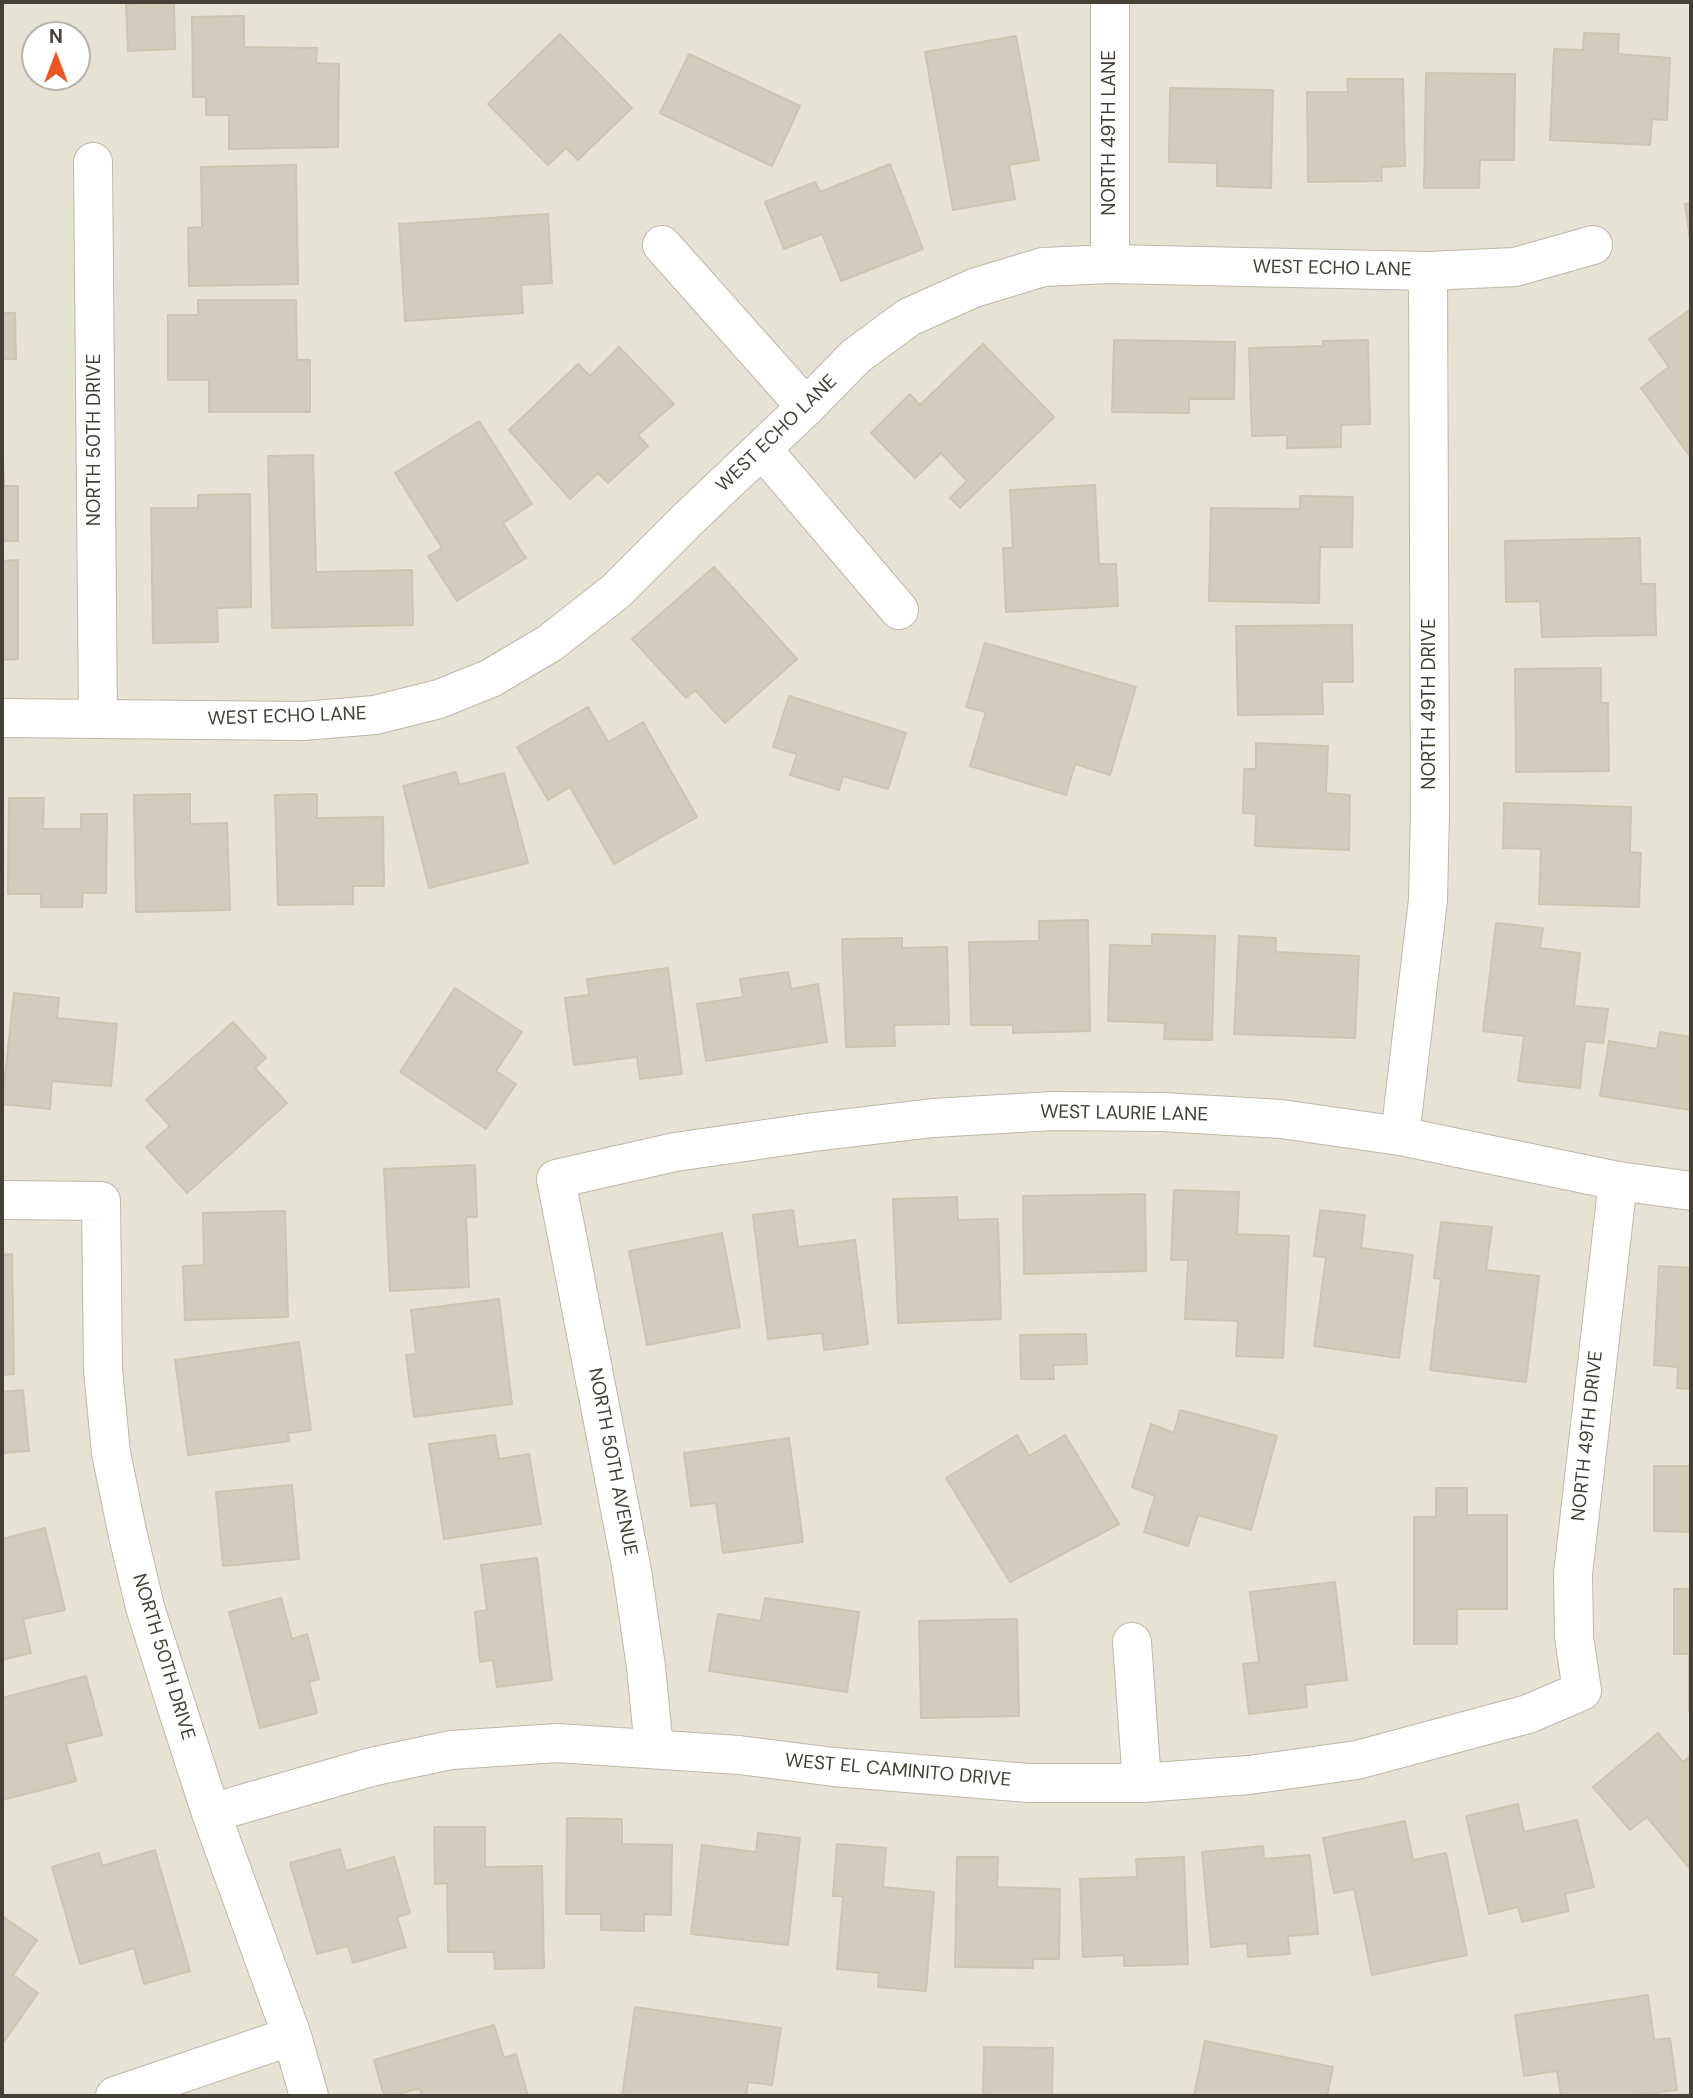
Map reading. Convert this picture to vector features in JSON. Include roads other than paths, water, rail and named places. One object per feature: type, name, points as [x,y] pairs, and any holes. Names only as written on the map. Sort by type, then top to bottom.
[{"type":"street","name":"NORTH 49TH LANE","points":[[1110,2],[1110,264]]},
{"type":"street","name":"NORTH 50TH DRIVE","points":[[93,162],[97,718]]},
{"type":"street","points":[[662,245],[806,407]]},
{"type":"street","name":"WEST ECHO LANE","points":[[2,718],[303,721],[375,715],[439,699],[491,678],[550,643],[604,600],[856,356],[909,317],[974,288],[1043,267],[1110,264],[1428,271],[1515,267],[1593,245]]},
{"type":"street","name":"NORTH 49TH DRIVE","points":[[1400,1136],[1428,900],[1428,271]]},
{"type":"street","points":[[762,449],[899,610]]},
{"type":"street","name":"WEST LAURIE LANE","points":[[556,1179],[675,1152],[933,1118],[1053,1111],[1162,1112],[1280,1119],[1400,1136],[1618,1181],[1691,1191]]},
{"type":"street","name":"NORTH 50TH AVENUE","points":[[556,1179],[632,1571],[654,1748]]},
{"type":"street","name":"NORTH 49TH DRIVE","points":[[1582,1691],[1574,1637],[1573,1574],[1618,1181]]},
{"type":"street","name":"NORTH 50TH DRIVE","points":[[2,1200],[101,1200],[103,1370],[111,1453],[127,1531],[145,1606],[211,1813],[292,2036],[309,2096]]},
{"type":"street","points":[[1132,1642],[1142,1783]]},
{"type":"street","name":"WEST EL CAMINITO DRIVE","points":[[211,1813],[371,1767],[451,1750],[558,1743],[739,1755],[834,1767],[1029,1783],[1142,1783],[1249,1774],[1357,1760],[1528,1714],[1582,1691]]},
{"type":"street","points":[[115,2096],[292,2036]]}]
